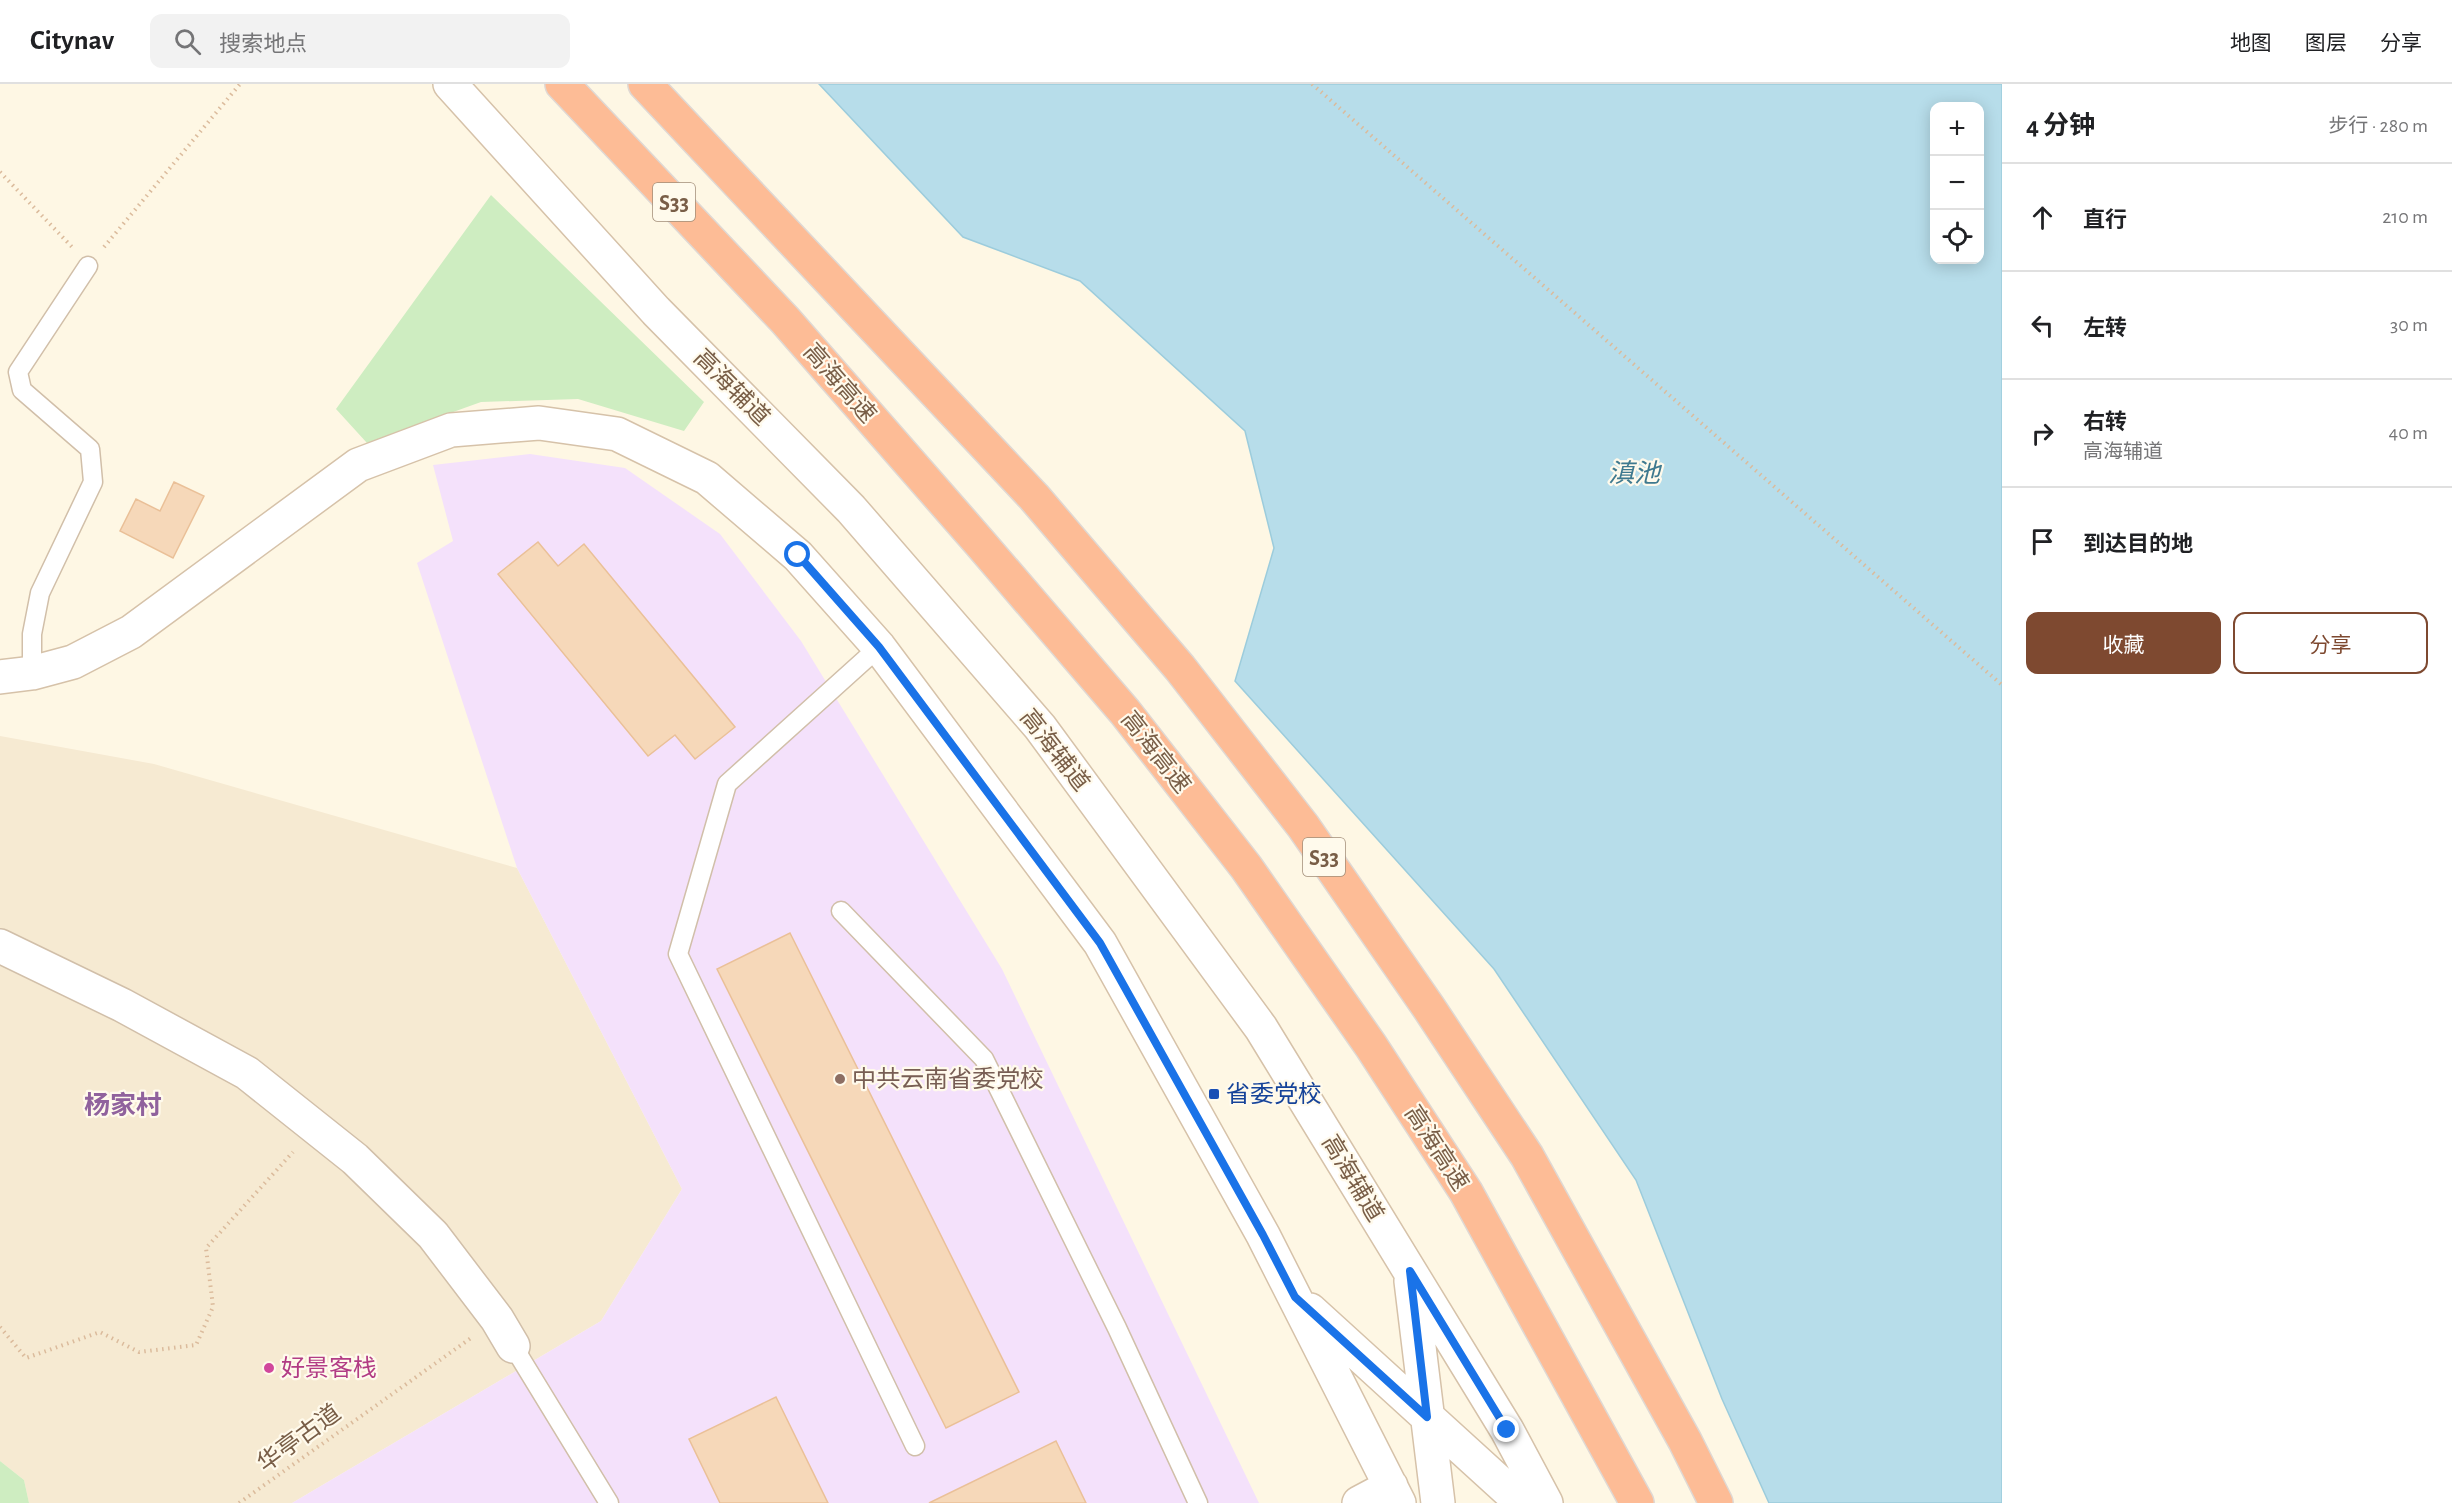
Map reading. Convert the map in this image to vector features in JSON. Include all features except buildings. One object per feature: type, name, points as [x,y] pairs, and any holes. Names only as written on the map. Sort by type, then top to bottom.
[{"type":"highway","name":"高海高速","points":[[562,84],[785,320],[980,543],[1125,712],[1246,867],[1371,1046],[1466,1192],[1638,1503]]},
{"type":"highway","name":"S33","points":[[645,84],[1034,497],[1180,668],[1302,826],[1430,1008],[1527,1156],[1685,1441],[1716,1503]]},
{"type":"main road","name":"高海辅道","points":[[450,84],[656,311],[852,509],[1040,728],[1261,1028],[1507,1430],[1546,1503]]},
{"type":"main road","points":[[0,677],[32,673],[73,662],[132,632],[358,465],[451,430],[539,423],[617,434],[707,478],[798,555],[879,647],[1100,943],[1263,1235],[1395,1495],[1359,1503]]},
{"type":"main road","points":[[0,946],[122,1005],[247,1072],[356,1159],[433,1234],[505,1333]]},
{"type":"main road","points":[[1410,1271],[1438,1503]]},
{"type":"main road","points":[[1295,1297],[1522,1503]]},
{"type":"lane","points":[[32,673],[32,634],[40,593],[93,482],[90,449],[22,390],[18,372],[88,267]]},
{"type":"lane","points":[[879,647],[727,784],[678,954],[915,1446]]},
{"type":"lane","points":[[841,911],[984,1059],[1118,1328],[1198,1503]]},
{"type":"lane","points":[[505,1333],[609,1503]]},
{"type":"path","points":[[0,172],[63,237],[88,267],[240,84]]},
{"type":"path","points":[[1312,84],[2002,685]]},
{"type":"path","points":[[0,1327],[26,1358],[100,1332],[139,1352],[196,1345],[213,1307],[206,1248],[292,1155],[306,1120]]},
{"type":"path","name":"华亭古道","points":[[239,1503],[505,1333]]},
{"type":"shaded area","name":"中共云南省委党校","points":[[530,454],[625,468],[720,534],[801,641],[1002,969],[1259,1503],[292,1503],[601,1321],[682,1189],[517,868],[417,563],[453,541],[433,465]]},
{"type":"shaded area","points":[[0,736],[154,764],[517,868],[682,1189],[601,1321],[292,1503],[29,1503],[24,1480],[0,1461]]},
{"type":"green space","points":[[491,195],[704,402],[684,431],[578,399],[481,402],[367,443],[336,409]]},
{"type":"green space","points":[[0,1461],[24,1480],[29,1503],[0,1503]]},
{"type":"water","name":"滇池","points":[[819,84],[2002,84],[2002,1503],[1769,1503],[1722,1399],[1636,1180],[1494,969],[1235,681],[1274,548],[1245,431],[1080,281],[963,237]]},
{"type":"place","name":"中共云南省委党校","points":[[840,1079]]},
{"type":"place","name":"省委党校","points":[[1214,1094]]},
{"type":"place","name":"好景客栈","points":[[269,1368]]},
{"type":"district","name":"杨家村","points":[[123,1105]]},
{"type":"route","points":[[798,555],[879,647],[1100,943],[1263,1235],[1295,1297],[1427,1417],[1410,1271],[1507,1430]]}]
